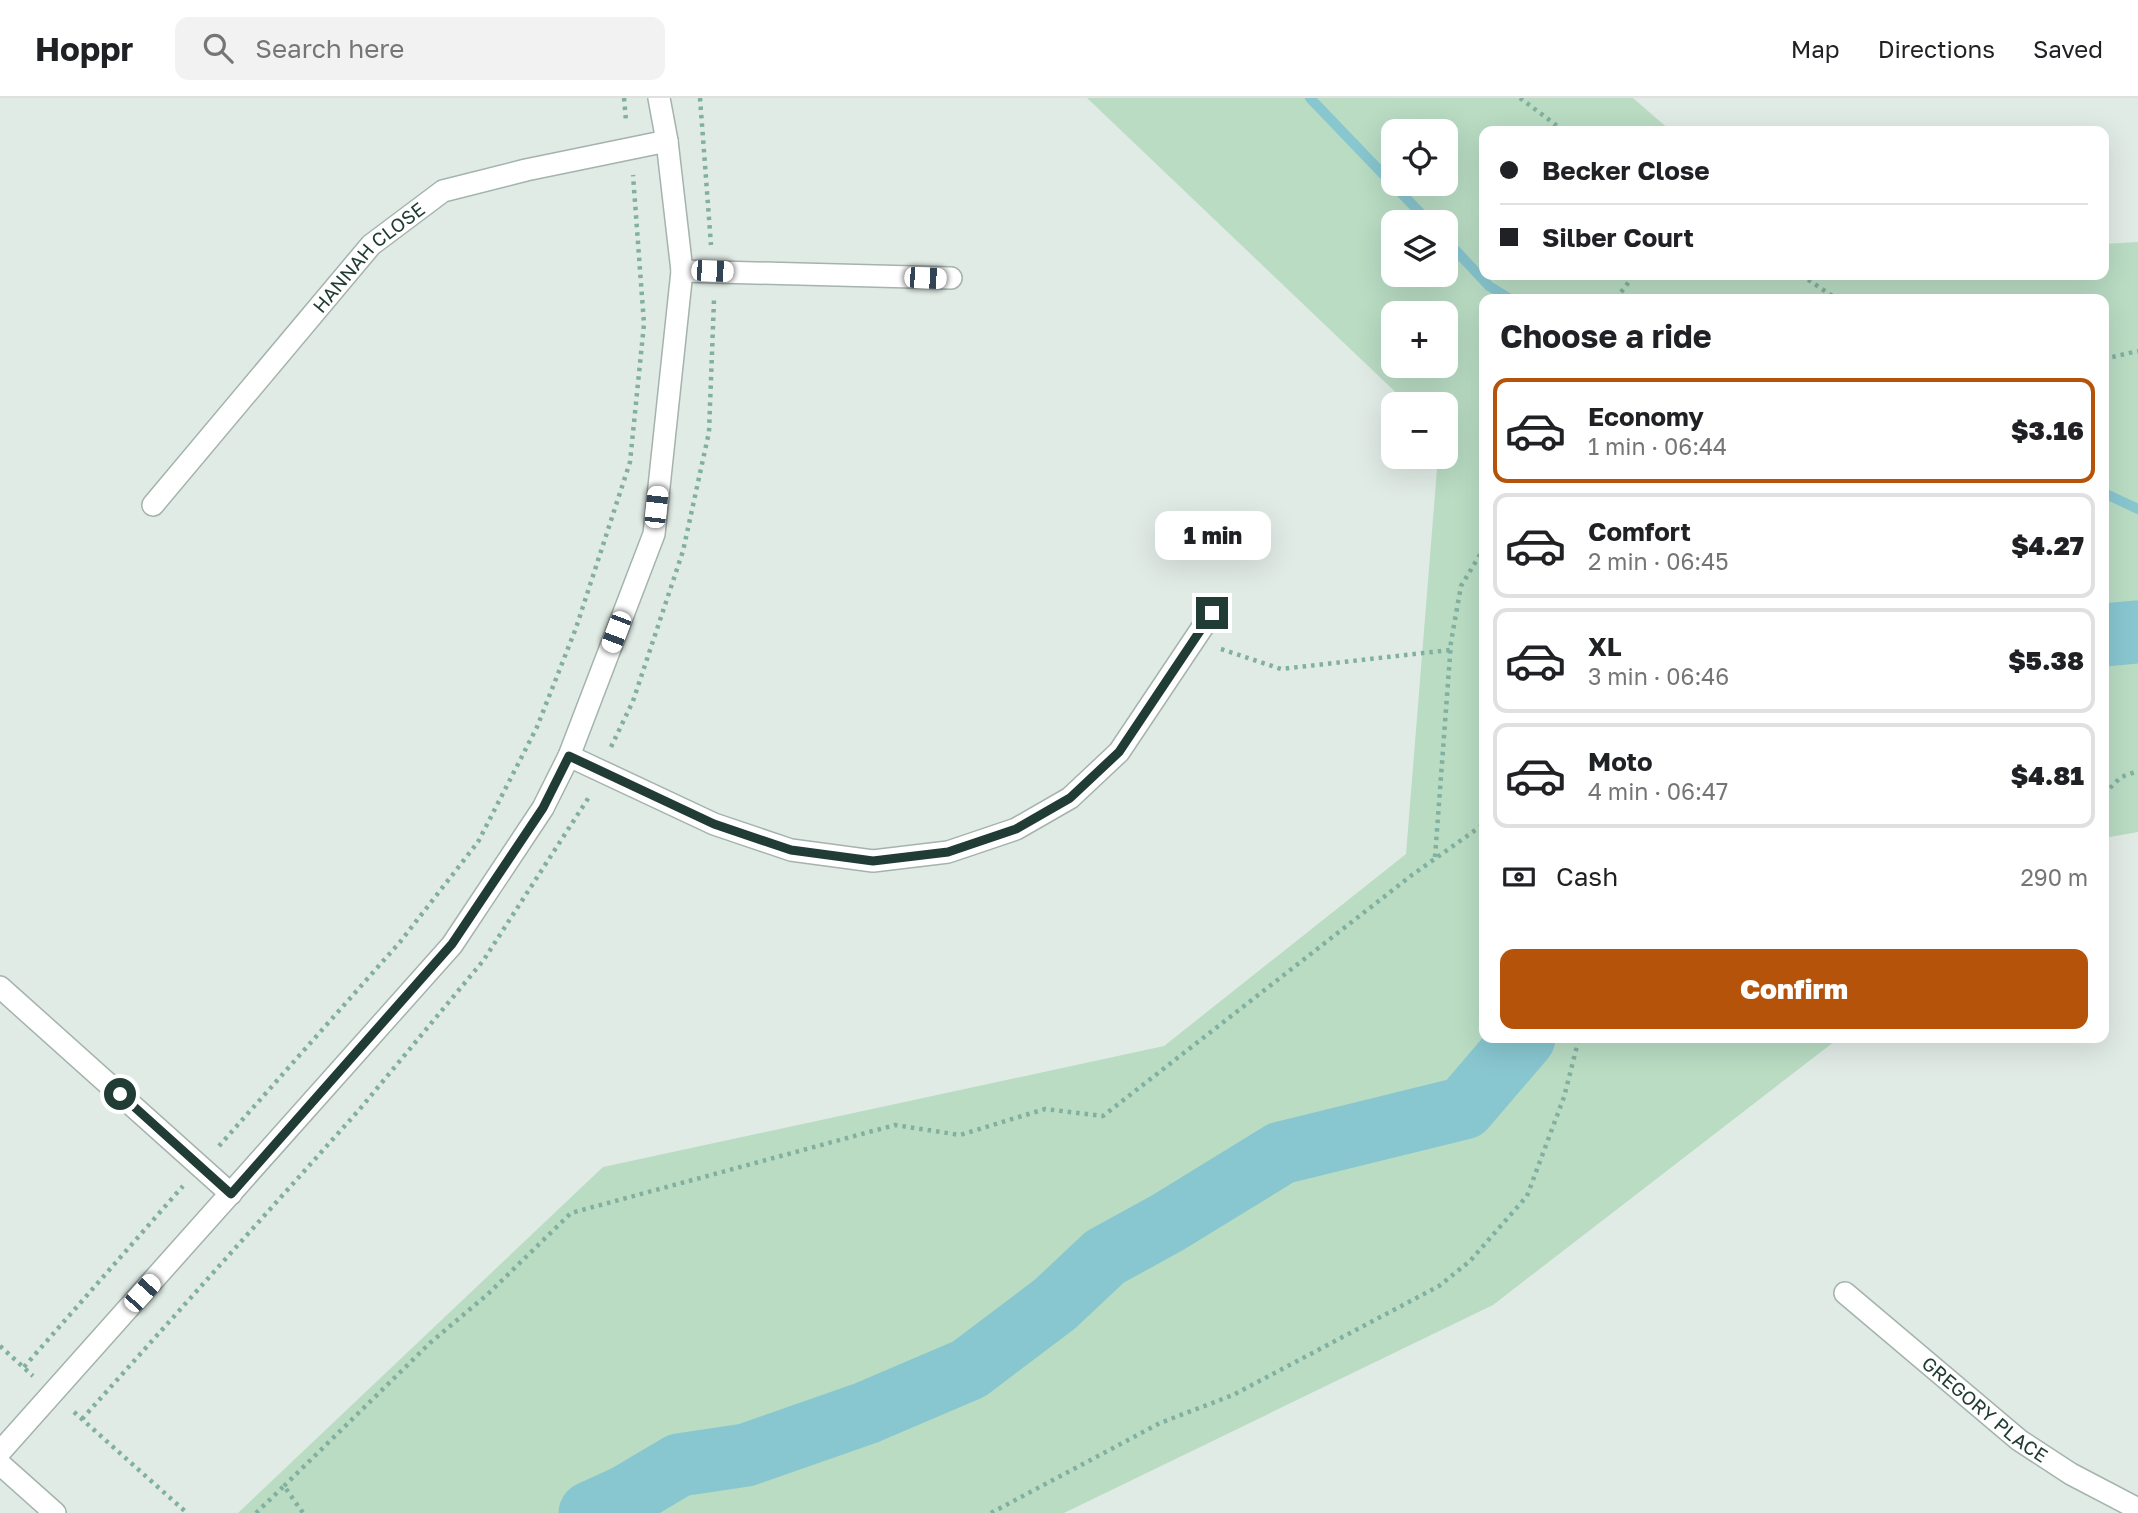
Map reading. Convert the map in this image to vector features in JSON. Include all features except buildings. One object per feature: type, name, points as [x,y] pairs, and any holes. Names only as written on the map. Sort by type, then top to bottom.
[{"type":"street","points":[[0,1452],[452,944],[543,808],[569,756],[654,534],[682,271],[667,141],[659,98]]},
{"type":"street","name":"HANNAH CLOSE","points":[[153,505],[371,245],[433,198],[443,191],[502,176],[667,141]]},
{"type":"street","points":[[682,271],[951,278]]},
{"type":"street","points":[[569,756],[714,824],[791,850],[873,861],[948,852],[1016,829],[1070,798],[1119,752],[1212,613]]},
{"type":"street","points":[[0,987],[231,1194]]},
{"type":"street","name":"GREGORY PLACE","points":[[1845,1293],[2019,1440],[2071,1474],[2138,1509]]},
{"type":"street","points":[[0,1464],[55,1513]]},
{"type":"path","points":[[24,1367],[400,942],[478,842],[537,727],[576,628],[630,463],[644,324],[636,199],[624,98]]},
{"type":"path","points":[[82,1419],[359,1110],[484,961],[585,804],[633,701],[683,551],[709,432],[715,314],[700,98]]},
{"type":"path","points":[[1520,98],[1557,126]]},
{"type":"path","points":[[1808,280],[1830,294]]},
{"type":"path","points":[[2109,358],[2138,351]]},
{"type":"path","points":[[1436,858],[1450,650],[1461,586],[1479,556]]},
{"type":"path","points":[[1195,640],[1281,669],[1450,650]]},
{"type":"path","points":[[2109,789],[2121,777],[2138,771]]},
{"type":"path","points":[[256,1513],[429,1343],[488,1294],[570,1213],[895,1125],[960,1135],[1045,1109],[1103,1116],[1479,828]]},
{"type":"path","points":[[991,1513],[1160,1423],[1245,1389],[1439,1286],[1471,1261],[1527,1196],[1564,1097],[1578,1043]]},
{"type":"path","points":[[0,1346],[187,1513]]},
{"type":"path","points":[[284,1486],[303,1513]]},
{"type":"green space","points":[[1087,98],[1633,98],[1665,126],[1479,126],[1479,280],[2109,280],[2109,244],[2138,242],[2138,832],[2109,837],[2109,294],[1479,294],[1479,1043],[1833,1043],[1493,1305],[1064,1513],[238,1513],[603,1167],[1164,1046],[1406,854],[1437,469],[1458,469],[1458,392],[1395,392]]},
{"type":"waterway","points":[[1310,98],[1417,210]]},
{"type":"waterway","points":[[1458,253],[1479,275]]},
{"type":"waterway","points":[[1483,280],[1502,294]]},
{"type":"waterway","points":[[2109,495],[2138,509]]},
{"type":"waterway","points":[[2109,635],[2138,632]]},
{"type":"waterway","points":[[590,1513],[625,1497],[679,1465],[746,1455],[866,1413],[969,1369],[1055,1304],[1105,1257],[1167,1223],[1281,1153],[1464,1108],[1520,1043]]},
{"type":"route","points":[[120,1094],[231,1194],[452,944],[543,808],[569,756],[714,824],[791,850],[873,861],[948,852],[1016,829],[1070,798],[1119,752],[1212,613]]}]
